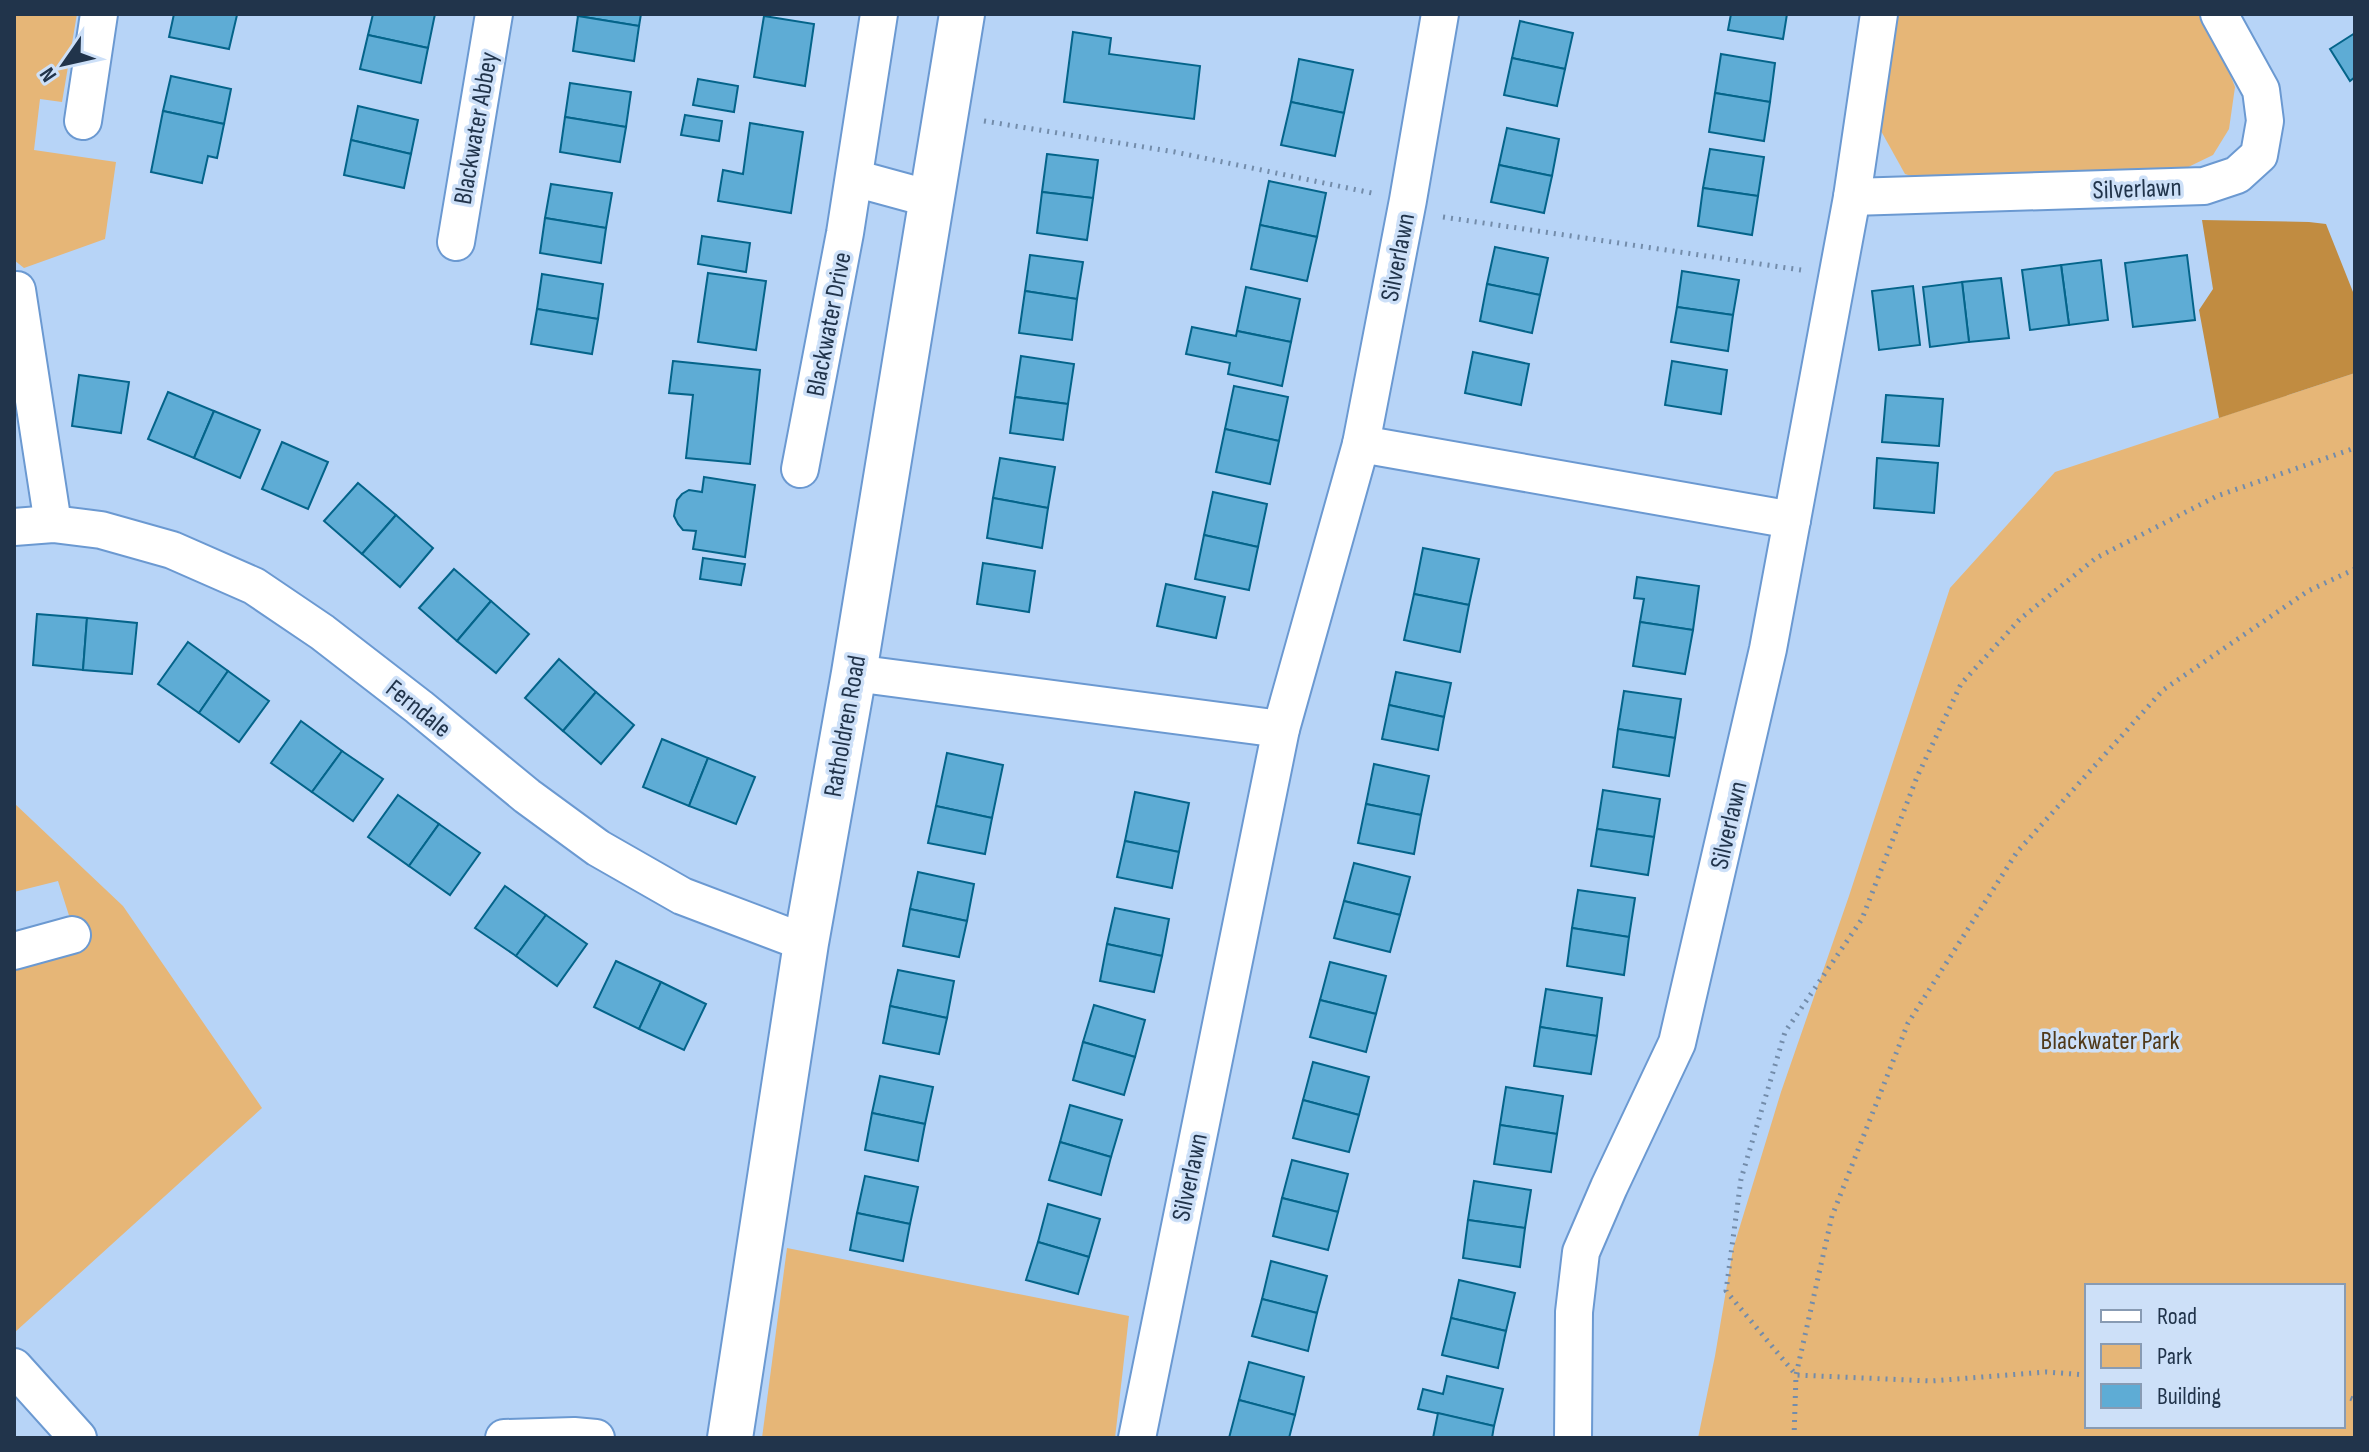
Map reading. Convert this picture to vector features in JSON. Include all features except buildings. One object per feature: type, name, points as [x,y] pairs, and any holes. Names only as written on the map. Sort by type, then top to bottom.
[{"type":"street","points":[[83,121],[99,14]]},
{"type":"street","name":"Blackwater Abbey","points":[[456,242],[494,14]]},
{"type":"street","name":"Blackwater Drive","points":[[800,469],[854,178],[879,14]]},
{"type":"street","name":"Ratholdren Road","points":[[730,1438],[806,943],[854,673],[962,14]]},
{"type":"street","name":"Silverlawn","points":[[1137,1438],[1281,729],[1361,444],[1440,14]]},
{"type":"street","name":"Silverlawn","points":[[1573,1438],[1574,1312],[1581,1252],[1677,1043],[1768,649],[1852,197],[1879,14]]},
{"type":"street","name":"Silverlawn","points":[[1852,197],[2204,186],[2237,175],[2259,155],[2265,121],[2261,90],[2219,14]]},
{"type":"street","points":[[854,178],[931,199]]},
{"type":"street","points":[[17,290],[53,524]]},
{"type":"street","points":[[1361,444],[1792,520]]},
{"type":"street","name":"Ferndale","points":[[14,527],[53,524],[101,530],[172,550],[254,586],[322,632],[527,796],[598,848],[682,896],[806,943]]},
{"type":"street","points":[[854,673],[1281,729]]},
{"type":"street","points":[[14,951],[72,935]]},
{"type":"street","points":[[14,1367],[78,1438]]},
{"type":"street","points":[[504,1438],[596,1438]]},
{"type":"path","points":[[945,114],[1175,152],[1407,206],[1837,276]]},
{"type":"path","points":[[2085,1375],[2046,1372],[1931,1381],[1796,1375],[1726,1291],[1741,1179],[1785,1032],[1862,919],[1917,777],[1961,684],[2020,619],[2096,558],[2217,496],[2355,448]]},
{"type":"path","points":[[1794,1438],[1796,1375],[1832,1216],[1908,1023],[2017,852],[2163,690],[2308,591],[2355,569]]},
{"type":"green space","points":[[14,14],[77,14],[62,102],[40,99],[34,150],[116,162],[105,239],[24,268],[14,260]]},
{"type":"green space","points":[[1897,14],[2202,14],[2214,33],[2235,87],[2229,129],[2213,155],[2180,171],[1927,181],[1905,174],[1881,131]]},
{"type":"green space","name":"Blackwater Park","points":[[2355,373],[2355,1438],[1698,1438],[1733,1249],[1781,1092],[1950,588],[2055,472]]},
{"type":"green space","points":[[14,803],[123,906],[262,1108],[14,1333],[14,968],[80,950],[58,881],[14,892]]},
{"type":"green space","points":[[787,1248],[1129,1316],[1115,1438],[762,1438]]},
{"type":"shaded area","points":[[2202,220],[2326,224],[2355,297],[2355,373],[2219,418],[2199,310],[2213,289]]}]
